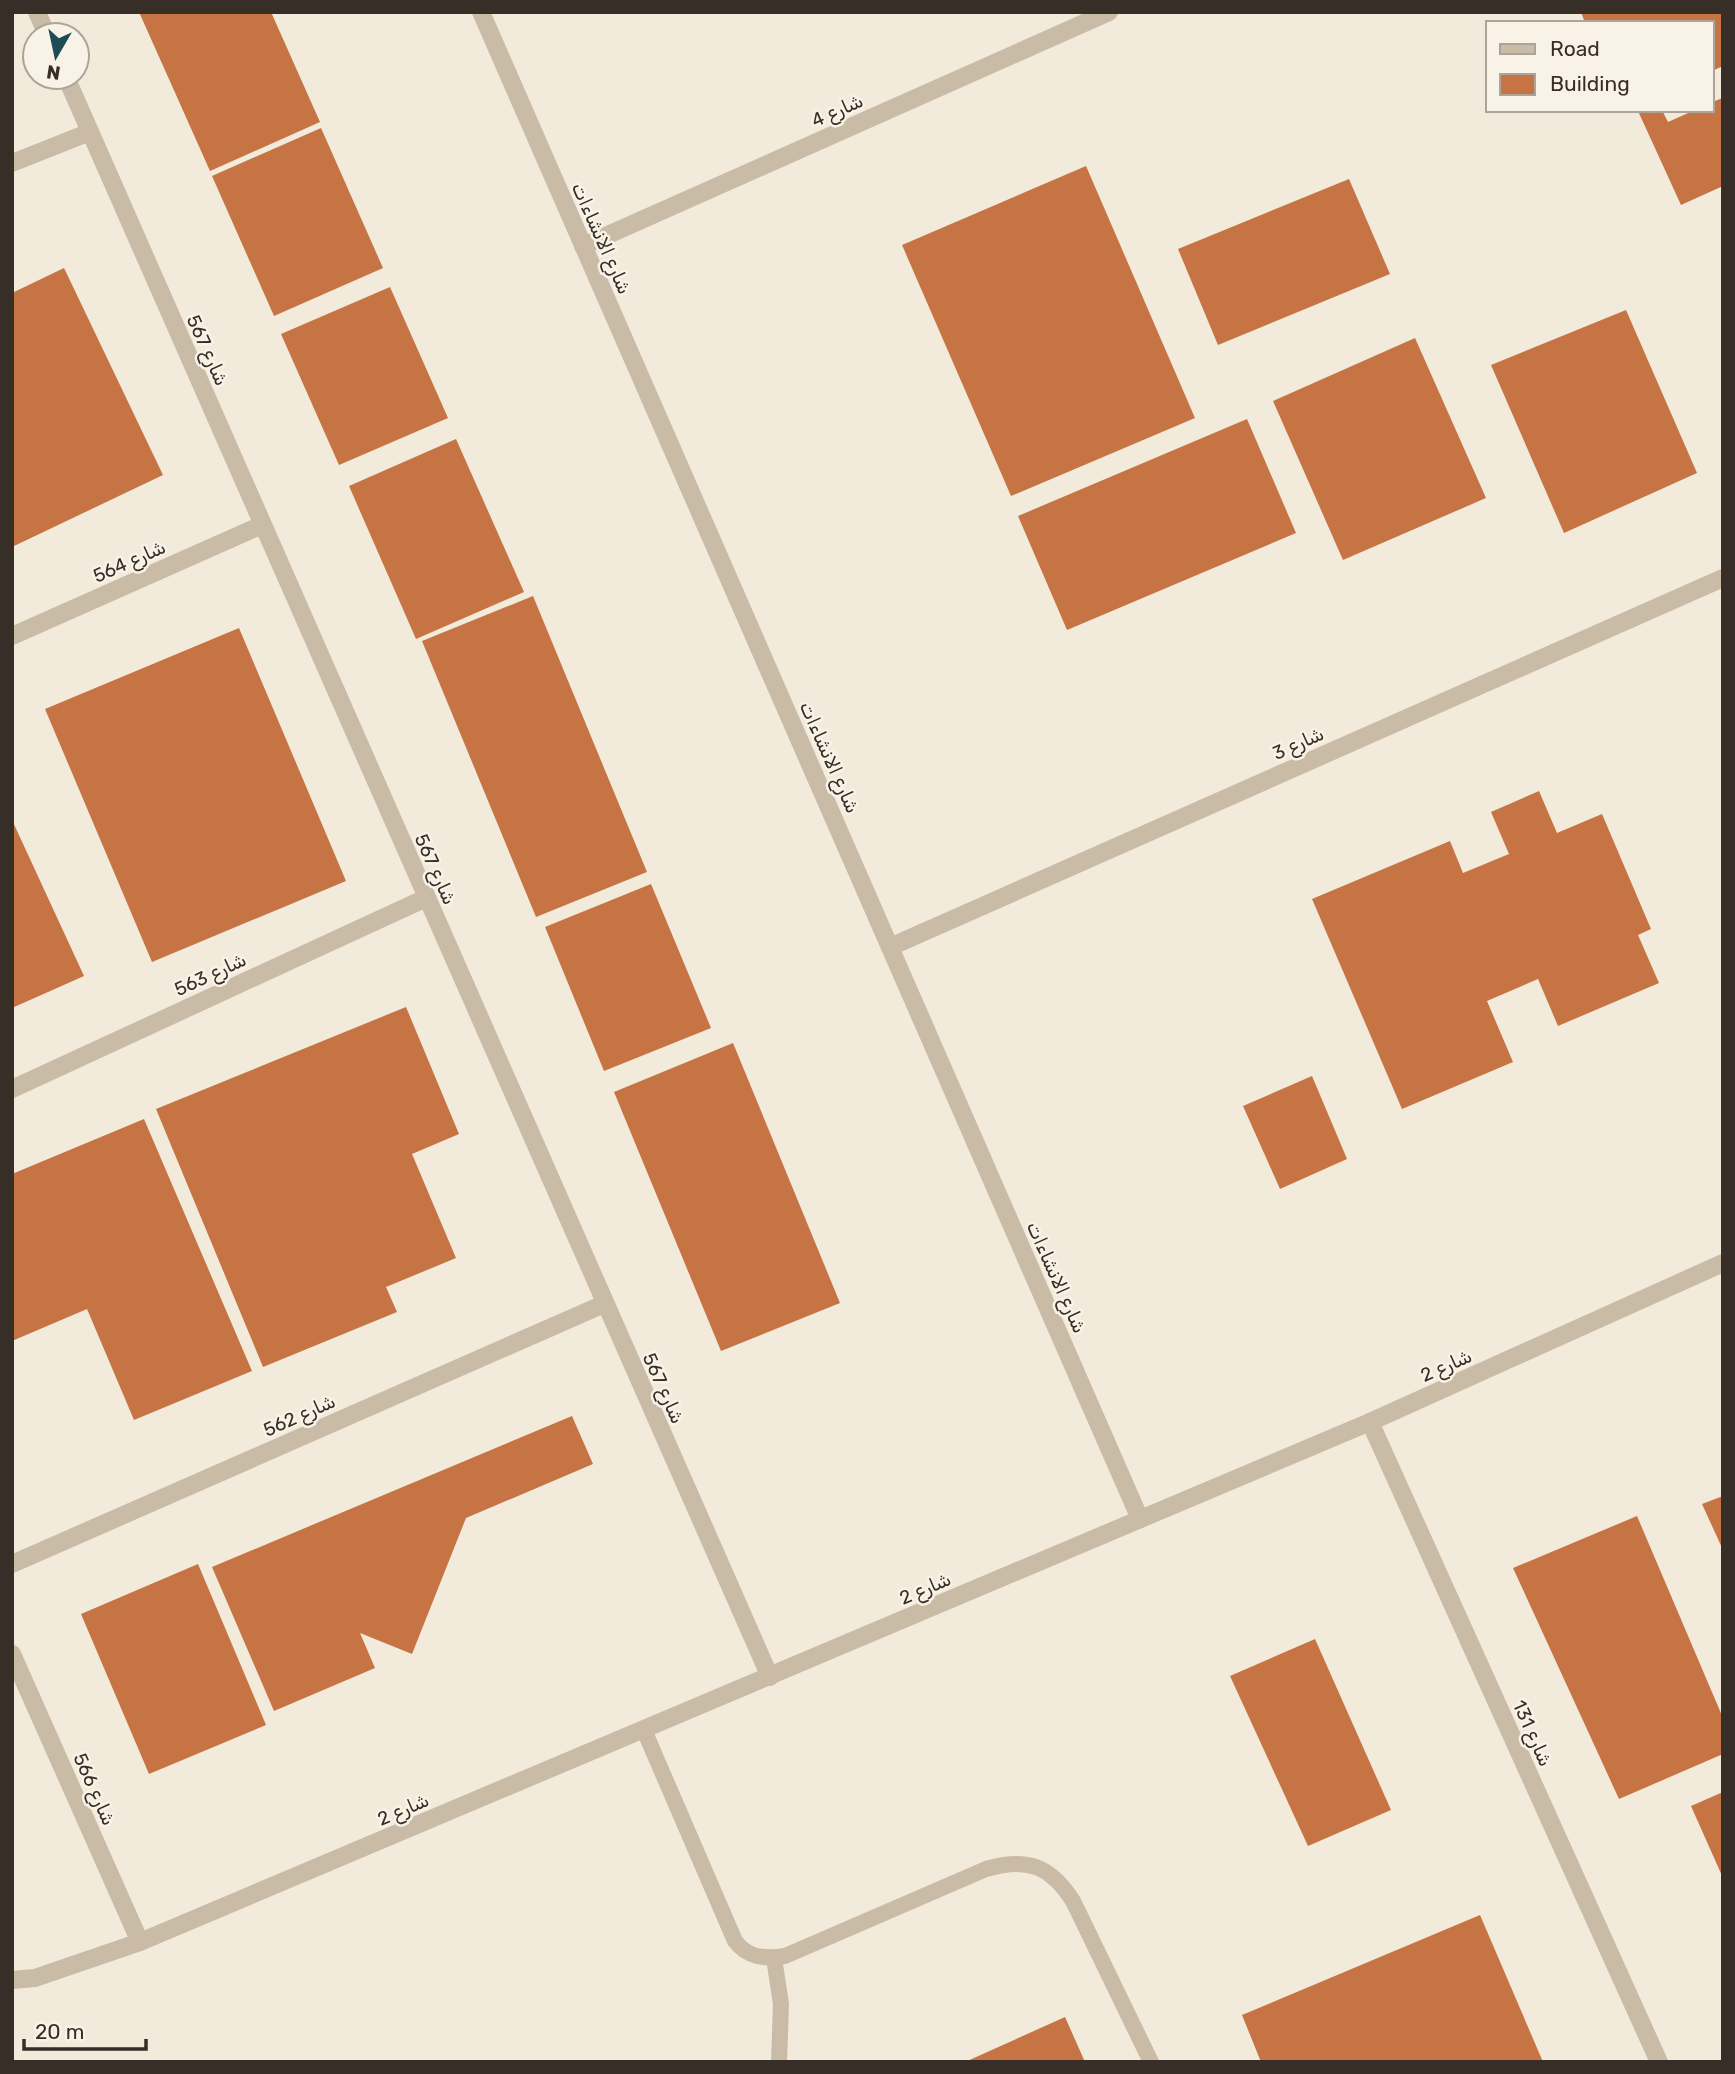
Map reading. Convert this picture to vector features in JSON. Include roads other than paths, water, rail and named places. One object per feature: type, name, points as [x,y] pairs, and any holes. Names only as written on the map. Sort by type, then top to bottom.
[{"type":"street","name":"شارع الانشاءات","points":[[481,12],[1140,1519]]},
{"type":"street","name":"شارع 4","points":[[583,246],[1109,12]]},
{"type":"street","name":"شارع 567","points":[[72,91],[770,1677]]},
{"type":"street","points":[[12,163],[90,132]]},
{"type":"street","name":"شارع 564","points":[[12,636],[262,525]]},
{"type":"street","name":"شارع 3","points":[[890,947],[1723,578]]},
{"type":"street","name":"شارع 563","points":[[12,1089],[426,898]]},
{"type":"street","name":"شارع 2","points":[[12,1980],[35,1978],[140,1942],[1370,1422],[1723,1263]]},
{"type":"street","name":"شارع 562","points":[[12,1564],[604,1304]]},
{"type":"street","name":"شارع 131","points":[[1370,1422],[1659,2062]]},
{"type":"street","name":"شارع 566","points":[[12,1654],[140,1942]]},
{"type":"lane","points":[[644,1730],[735,1941],[744,1952],[774,1958],[798,1952],[986,1869],[1008,1863],[1036,1866],[1059,1878],[1073,1900],[1152,2062]]},
{"type":"lane","points":[[774,1958],[781,2004],[779,2062]]}]
